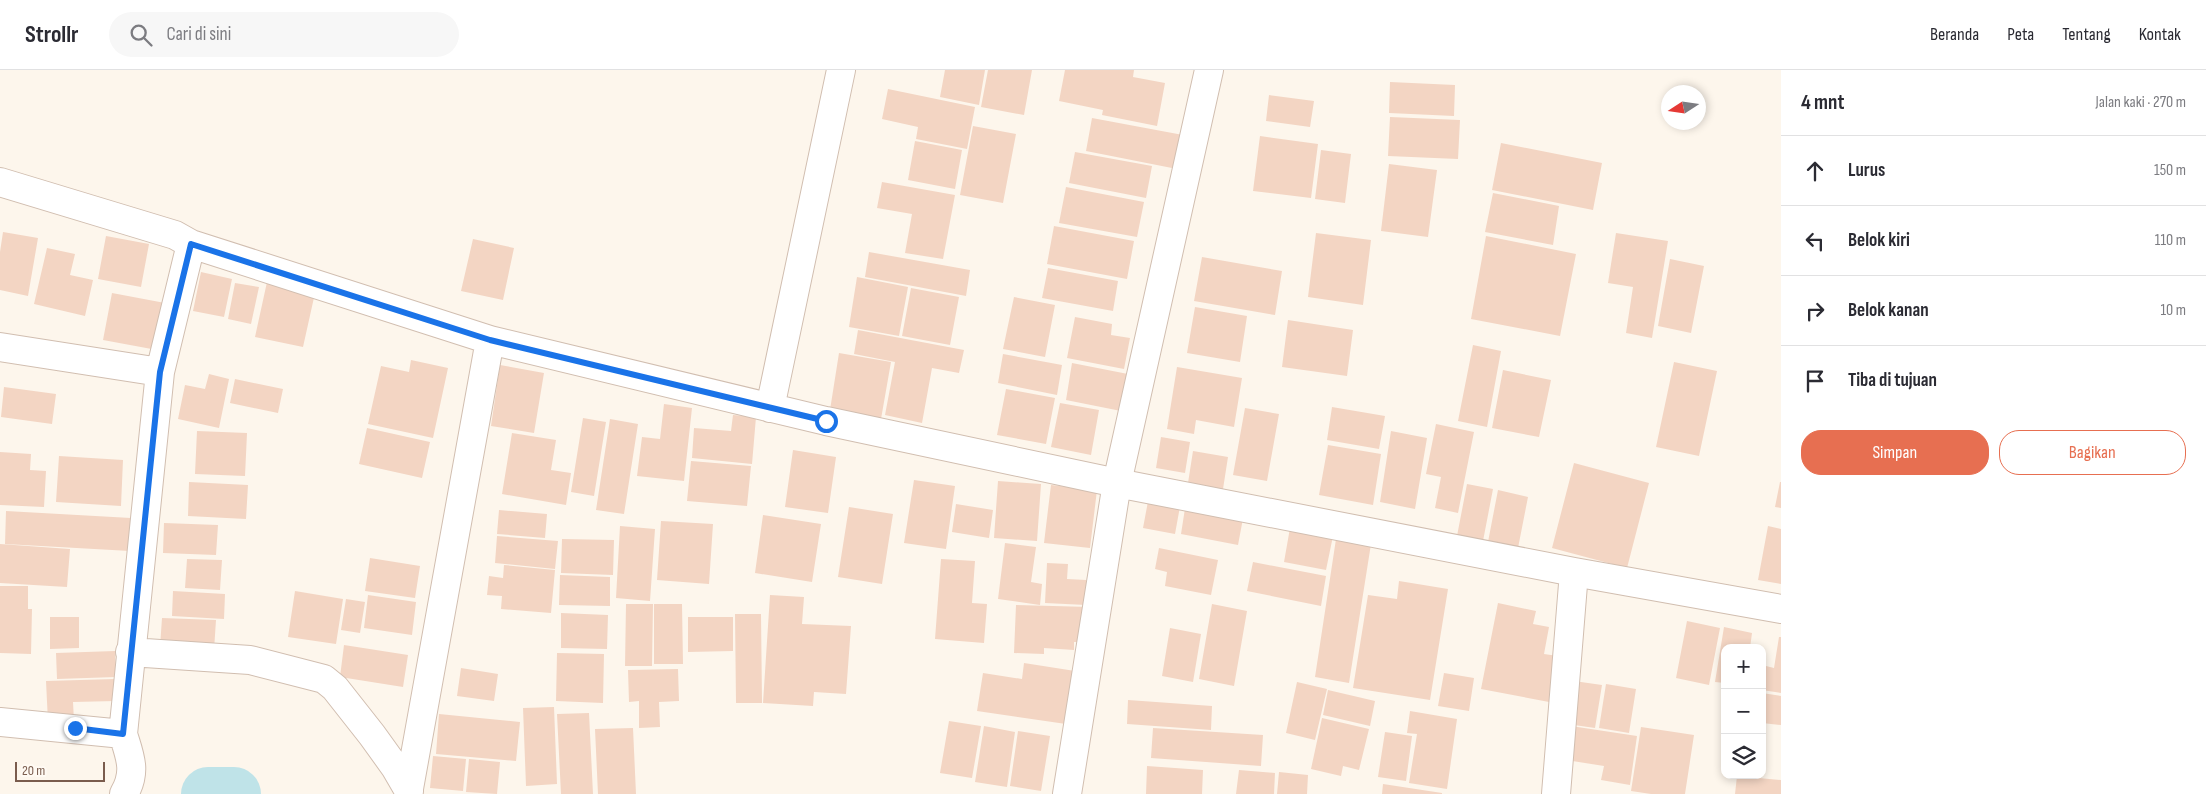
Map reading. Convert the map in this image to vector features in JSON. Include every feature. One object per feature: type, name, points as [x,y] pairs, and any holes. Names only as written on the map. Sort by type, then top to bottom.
[{"type":"street","points":[[770,408],[841,70]]},
{"type":"street","points":[[1067,794],[1117,483],[1209,70]]},
{"type":"street","points":[[0,182],[175,234],[191,244],[490,340],[770,408],[1117,483],[1574,572],[1781,609]]},
{"type":"street","points":[[124,794],[130,783],[133,768],[123,734],[160,372],[191,244]]},
{"type":"street","points":[[409,793],[490,340]]},
{"type":"street","points":[[0,347],[160,372]]},
{"type":"street","points":[[1556,794],[1574,572]]},
{"type":"street","points":[[130,652],[250,660],[324,679],[335,688],[372,735],[395,767],[409,793]]},
{"type":"street","points":[[0,722],[123,734]]},
{"type":"building","points":[[945,70],[985,70],[979,105],[940,97]]},
{"type":"building","points":[[988,70],[1032,70],[1024,115],[981,107]]},
{"type":"building","points":[[1065,70],[1134,70],[1133,77],[1165,83],[1157,126],[1102,115],[1103,110],[1059,101]]},
{"type":"building","points":[[1390,82],[1455,85],[1454,116],[1389,113]]},
{"type":"building","points":[[888,89],[975,107],[967,149],[916,139],[918,127],[882,119]]},
{"type":"building","points":[[1269,95],[1314,101],[1310,127],[1266,121]]},
{"type":"building","points":[[1390,117],[1460,120],[1458,159],[1388,156]]},
{"type":"building","points":[[1092,118],[1183,135],[1177,169],[1086,151]]},
{"type":"building","points":[[973,126],[1016,134],[1003,203],[960,195]]},
{"type":"building","points":[[1260,136],[1318,144],[1311,198],[1253,191]]},
{"type":"building","points":[[915,141],[962,150],[955,189],[908,180]]},
{"type":"building","points":[[1501,143],[1602,163],[1593,210],[1492,190]]},
{"type":"building","points":[[1321,150],[1351,154],[1345,203],[1315,199]]},
{"type":"building","points":[[1075,152],[1152,166],[1146,198],[1069,183]]},
{"type":"building","points":[[1389,164],[1437,170],[1428,237],[1381,231]]},
{"type":"building","points":[[882,182],[955,195],[943,259],[905,253],[912,214],[877,208]]},
{"type":"building","points":[[1066,187],[1144,202],[1137,237],[1059,223]]},
{"type":"building","points":[[1493,193],[1559,206],[1553,245],[1485,232]]},
{"type":"building","points":[[1054,226],[1134,241],[1127,279],[1047,264]]},
{"type":"building","points":[[3,232],[38,238],[28,296],[0,290],[0,252]]},
{"type":"building","points":[[1316,233],[1371,240],[1363,305],[1308,297]]},
{"type":"building","points":[[1616,233],[1668,241],[1652,338],[1626,333],[1633,287],[1608,283]]},
{"type":"building","points":[[106,236],[149,244],[141,287],[98,279]]},
{"type":"building","points":[[1486,236],[1576,254],[1560,336],[1471,319]]},
{"type":"building","points":[[473,239],[514,248],[503,300],[461,291]]},
{"type":"building","points":[[47,248],[75,254],[70,275],[93,280],[85,316],[34,304]]},
{"type":"building","points":[[869,252],[970,270],[966,296],[865,277]]},
{"type":"building","points":[[1202,257],[1282,271],[1275,315],[1194,301]]},
{"type":"building","points":[[1670,259],[1704,266],[1691,333],[1658,326]]},
{"type":"building","points":[[1048,268],[1118,281],[1113,311],[1042,298]]},
{"type":"building","points":[[201,272],[232,279],[224,317],[193,311]]},
{"type":"building","points":[[857,277],[908,287],[899,336],[849,327]]},
{"type":"building","points":[[267,282],[315,293],[303,347],[255,337]]},
{"type":"building","points":[[235,283],[259,287],[251,324],[228,319]]},
{"type":"building","points":[[911,288],[959,297],[950,345],[902,336]]},
{"type":"building","points":[[112,293],[165,303],[157,350],[103,340]]},
{"type":"building","points":[[1014,297],[1055,305],[1045,357],[1003,349]]},
{"type":"building","points":[[1195,307],[1247,316],[1240,362],[1187,353]]},
{"type":"building","points":[[1075,317],[1112,324],[1111,335],[1130,338],[1124,369],[1067,358]]},
{"type":"building","points":[[1288,320],[1353,330],[1347,376],[1282,367]]},
{"type":"building","points":[[858,330],[964,350],[959,373],[932,368],[922,423],[885,415],[895,362],[854,354]]},
{"type":"building","points":[[1473,345],[1501,351],[1487,427],[1458,421]]},
{"type":"building","points":[[839,353],[891,362],[881,419],[830,410]]},
{"type":"building","points":[[1003,354],[1062,365],[1057,395],[998,383]]},
{"type":"building","points":[[411,360],[448,368],[433,438],[368,424],[381,366],[409,372]]},
{"type":"building","points":[[1674,362],[1717,371],[1699,456],[1656,447]]},
{"type":"building","points":[[1072,363],[1133,375],[1126,412],[1066,400]]},
{"type":"building","points":[[500,365],[544,373],[534,433],[491,426]]},
{"type":"building","points":[[1177,367],[1242,378],[1234,427],[1196,420],[1194,434],[1167,429]]},
{"type":"building","points":[[1503,370],[1551,380],[1539,437],[1492,428]]},
{"type":"building","points":[[209,374],[229,379],[219,428],[178,419],[185,385],[205,389]]},
{"type":"building","points":[[235,379],[283,389],[278,413],[230,403]]},
{"type":"building","points":[[4,387],[56,394],[52,424],[1,417]]},
{"type":"building","points":[[1006,389],[1055,398],[1046,444],[997,435]]},
{"type":"building","points":[[1060,403],[1099,410],[1091,455],[1051,447]]},
{"type":"building","points":[[664,404],[692,408],[684,481],[637,476],[642,437],[660,439]]},
{"type":"building","points":[[1332,407],[1385,416],[1379,449],[1327,440]]},
{"type":"building","points":[[1245,408],[1279,414],[1267,481],[1233,475]]},
{"type":"building","points":[[733,415],[756,417],[752,464],[692,458],[694,428],[731,431]]},
{"type":"building","points":[[583,418],[606,422],[594,496],[571,492]]},
{"type":"building","points":[[610,419],[638,424],[624,514],[596,510]]},
{"type":"building","points":[[1436,424],[1474,432],[1458,513],[1435,508],[1441,477],[1426,474]]},
{"type":"building","points":[[367,428],[430,442],[422,478],[359,464]]},
{"type":"building","points":[[197,431],[247,433],[245,476],[195,474]]},
{"type":"building","points":[[1391,431],[1427,438],[1415,509],[1380,502]]},
{"type":"building","points":[[512,433],[556,440],[551,470],[571,473],[566,505],[502,494]]},
{"type":"building","points":[[1161,437],[1190,442],[1185,473],[1156,468]]},
{"type":"building","points":[[1328,445],[1381,454],[1373,505],[1319,495]]},
{"type":"building","points":[[793,450],[836,457],[828,513],[785,507]]},
{"type":"building","points":[[1193,451],[1228,457],[1223,489],[1188,483]]},
{"type":"building","points":[[0,452],[31,454],[30,470],[46,471],[44,507],[0,505]]},
{"type":"building","points":[[59,456],[123,460],[121,506],[56,502]]},
{"type":"building","points":[[691,461],[751,466],[747,506],[687,501]]},
{"type":"building","points":[[1574,463],[1649,483],[1627,568],[1552,548]]},
{"type":"building","points":[[914,480],[955,486],[946,549],[904,543]]},
{"type":"building","points":[[998,481],[1041,484],[1037,541],[994,538]]},
{"type":"building","points":[[189,482],[248,485],[246,519],[188,516]]},
{"type":"building","points":[[1781,482],[1781,508],[1775,507]]},
{"type":"building","points":[[1467,484],[1493,489],[1483,541],[1457,536]]},
{"type":"building","points":[[1051,485],[1097,490],[1090,548],[1044,543]]},
{"type":"building","points":[[1498,490],[1528,497],[1518,548],[1488,542]]},
{"type":"building","points":[[1149,496],[1181,501],[1175,534],[1143,528]]},
{"type":"building","points":[[1186,502],[1244,513],[1238,545],[1181,534]]},
{"type":"building","points":[[956,504],[993,510],[989,538],[952,532]]},
{"type":"building","points":[[849,507],[893,514],[882,584],[838,577]]},
{"type":"building","points":[[499,510],[547,514],[545,538],[497,534]]},
{"type":"building","points":[[6,511],[131,518],[130,551],[5,544]]},
{"type":"building","points":[[763,515],[821,524],[812,582],[755,573]]},
{"type":"building","points":[[661,521],[713,524],[709,584],[657,580]]},
{"type":"building","points":[[164,523],[218,525],[216,555],[163,553]]},
{"type":"building","points":[[620,526],[655,529],[650,601],[616,598]]},
{"type":"building","points":[[1768,526],[1781,529],[1781,584],[1758,580]]},
{"type":"building","points":[[1290,528],[1333,536],[1326,570],[1284,562]]},
{"type":"building","points":[[497,536],[558,541],[555,569],[495,563]]},
{"type":"building","points":[[562,539],[614,540],[613,575],[561,573]]},
{"type":"building","points":[[1336,539],[1371,544],[1349,683],[1315,677]]},
{"type":"building","points":[[1005,543],[1036,547],[1031,582],[1042,584],[1040,605],[998,599]]},
{"type":"building","points":[[0,544],[70,549],[67,587],[0,583]]},
{"type":"building","points":[[1159,548],[1218,560],[1211,595],[1165,586],[1167,572],[1155,569]]},
{"type":"building","points":[[370,558],[420,566],[415,598],[365,591]]},
{"type":"building","points":[[187,559],[222,560],[220,590],[185,588]]},
{"type":"building","points":[[941,559],[975,561],[972,603],[987,604],[984,643],[935,639]]},
{"type":"building","points":[[1253,562],[1326,576],[1321,606],[1247,591]]},
{"type":"building","points":[[1047,563],[1068,564],[1067,579],[1086,580],[1086,605],[1045,603]]},
{"type":"building","points":[[504,565],[555,570],[551,613],[501,609],[502,596],[487,595],[489,576],[503,578]]},
{"type":"building","points":[[560,575],[610,577],[610,606],[559,605]]},
{"type":"building","points":[[1399,581],[1448,589],[1430,700],[1353,688],[1368,595],[1397,599]]},
{"type":"building","points":[[0,586],[28,586],[28,609],[32,609],[31,654],[0,653]]},
{"type":"building","points":[[173,591],[225,594],[224,619],[172,616]]},
{"type":"building","points":[[295,591],[343,599],[336,644],[288,637]]},
{"type":"building","points":[[368,595],[416,602],[412,635],[364,628]]},
{"type":"building","points":[[770,595],[804,597],[802,624],[851,626],[846,694],[814,692],[813,706],[763,703]]},
{"type":"building","points":[[346,599],[365,602],[360,633],[341,630]]},
{"type":"building","points":[[1498,603],[1536,611],[1533,624],[1549,627],[1544,654],[1558,656],[1549,702],[1481,689]]},
{"type":"building","points":[[626,604],[653,604],[652,666],[625,666]]},
{"type":"building","points":[[654,604],[682,604],[683,664],[654,664]]},
{"type":"building","points":[[1212,604],[1247,611],[1234,686],[1199,679]]},
{"type":"building","points":[[1016,605],[1090,607],[1089,642],[1074,642],[1074,650],[1044,648],[1044,654],[1014,653]]},
{"type":"building","points":[[561,613],[608,615],[607,649],[561,648]]},
{"type":"building","points":[[735,614],[761,614],[762,703],[736,703]]},
{"type":"building","points":[[50,617],[79,617],[79,648],[50,649]]},
{"type":"building","points":[[688,617],[733,617],[733,651],[688,652]]},
{"type":"building","points":[[162,618],[216,620],[214,650],[160,647]]},
{"type":"building","points":[[1687,621],[1720,628],[1709,685],[1676,678]]},
{"type":"building","points":[[1724,627],[1752,633],[1751,644],[1721,644]]},
{"type":"building","points":[[1170,628],[1201,634],[1193,682],[1162,676]]},
{"type":"building","points":[[1779,637],[1781,637],[1781,693],[1766,691],[1766,666],[1774,668]]},
{"type":"building","points":[[344,645],[408,655],[403,687],[340,677]]},
{"type":"building","points":[[1721,645],[1721,683],[1715,682]]},
{"type":"building","points":[[115,651],[116,677],[57,679],[56,653]]},
{"type":"building","points":[[557,653],[604,654],[603,703],[556,701]]},
{"type":"building","points":[[1024,663],[1075,671],[1066,724],[977,711],[983,673],[1022,679]]},
{"type":"building","points":[[461,668],[498,674],[494,701],[457,696]]},
{"type":"building","points":[[678,669],[679,701],[659,702],[660,727],[639,728],[639,701],[629,702],[628,670]]},
{"type":"building","points":[[1444,673],[1474,678],[1469,711],[1438,706]]},
{"type":"building","points":[[115,679],[116,701],[73,702],[74,721],[48,722],[46,681]]},
{"type":"building","points":[[1574,681],[1602,685],[1595,728],[1567,724]]},
{"type":"building","points":[[1297,682],[1327,689],[1315,740],[1286,733]]},
{"type":"building","points":[[1606,684],[1636,689],[1629,733],[1599,728]]},
{"type":"building","points":[[1328,690],[1375,701],[1370,726],[1323,715]]},
{"type":"building","points":[[1766,694],[1781,696],[1781,725],[1766,723]]},
{"type":"building","points":[[1128,700],[1212,706],[1211,730],[1127,724]]},
{"type":"building","points":[[554,707],[557,784],[526,786],[523,708]]},
{"type":"building","points":[[1410,711],[1457,719],[1447,789],[1409,783],[1417,734],[1407,733]]},
{"type":"building","points":[[589,713],[593,794],[561,794],[557,714]]},
{"type":"building","points":[[439,714],[520,722],[516,761],[436,754]]},
{"type":"building","points":[[1322,718],[1369,729],[1359,770],[1343,766],[1341,776],[1311,769]]},
{"type":"building","points":[[949,721],[981,726],[972,778],[940,773]]},
{"type":"building","points":[[984,726],[1015,732],[1007,787],[975,782]]},
{"type":"building","points":[[1571,726],[1637,736],[1630,785],[1601,780],[1604,766],[1566,760]]},
{"type":"building","points":[[1641,727],[1694,735],[1685,794],[1651,794],[1631,791]]},
{"type":"building","points":[[633,728],[636,794],[598,794],[595,729]]},
{"type":"building","points":[[1153,728],[1263,735],[1261,766],[1151,758]]},
{"type":"building","points":[[1018,731],[1050,736],[1041,791],[1010,786]]},
{"type":"building","points":[[1385,732],[1412,736],[1406,781],[1378,777]]},
{"type":"building","points":[[433,756],[466,759],[463,791],[430,788]]},
{"type":"building","points":[[469,759],[500,762],[497,794],[466,792]]},
{"type":"building","points":[[1147,766],[1203,770],[1202,794],[1146,794]]},
{"type":"building","points":[[1239,770],[1275,773],[1274,794],[1236,794]]},
{"type":"building","points":[[1279,772],[1308,775],[1307,794],[1277,794]]},
{"type":"building","points":[[1737,779],[1781,780],[1781,794],[1735,794]]},
{"type":"building","points":[[1383,784],[1442,793],[1442,794],[1382,794]]},
{"type":"waterway","points":[[208,794],[234,794]]},
{"type":"route","points":[[75,728],[123,734],[160,372],[191,244],[490,340],[826,421]]}]
